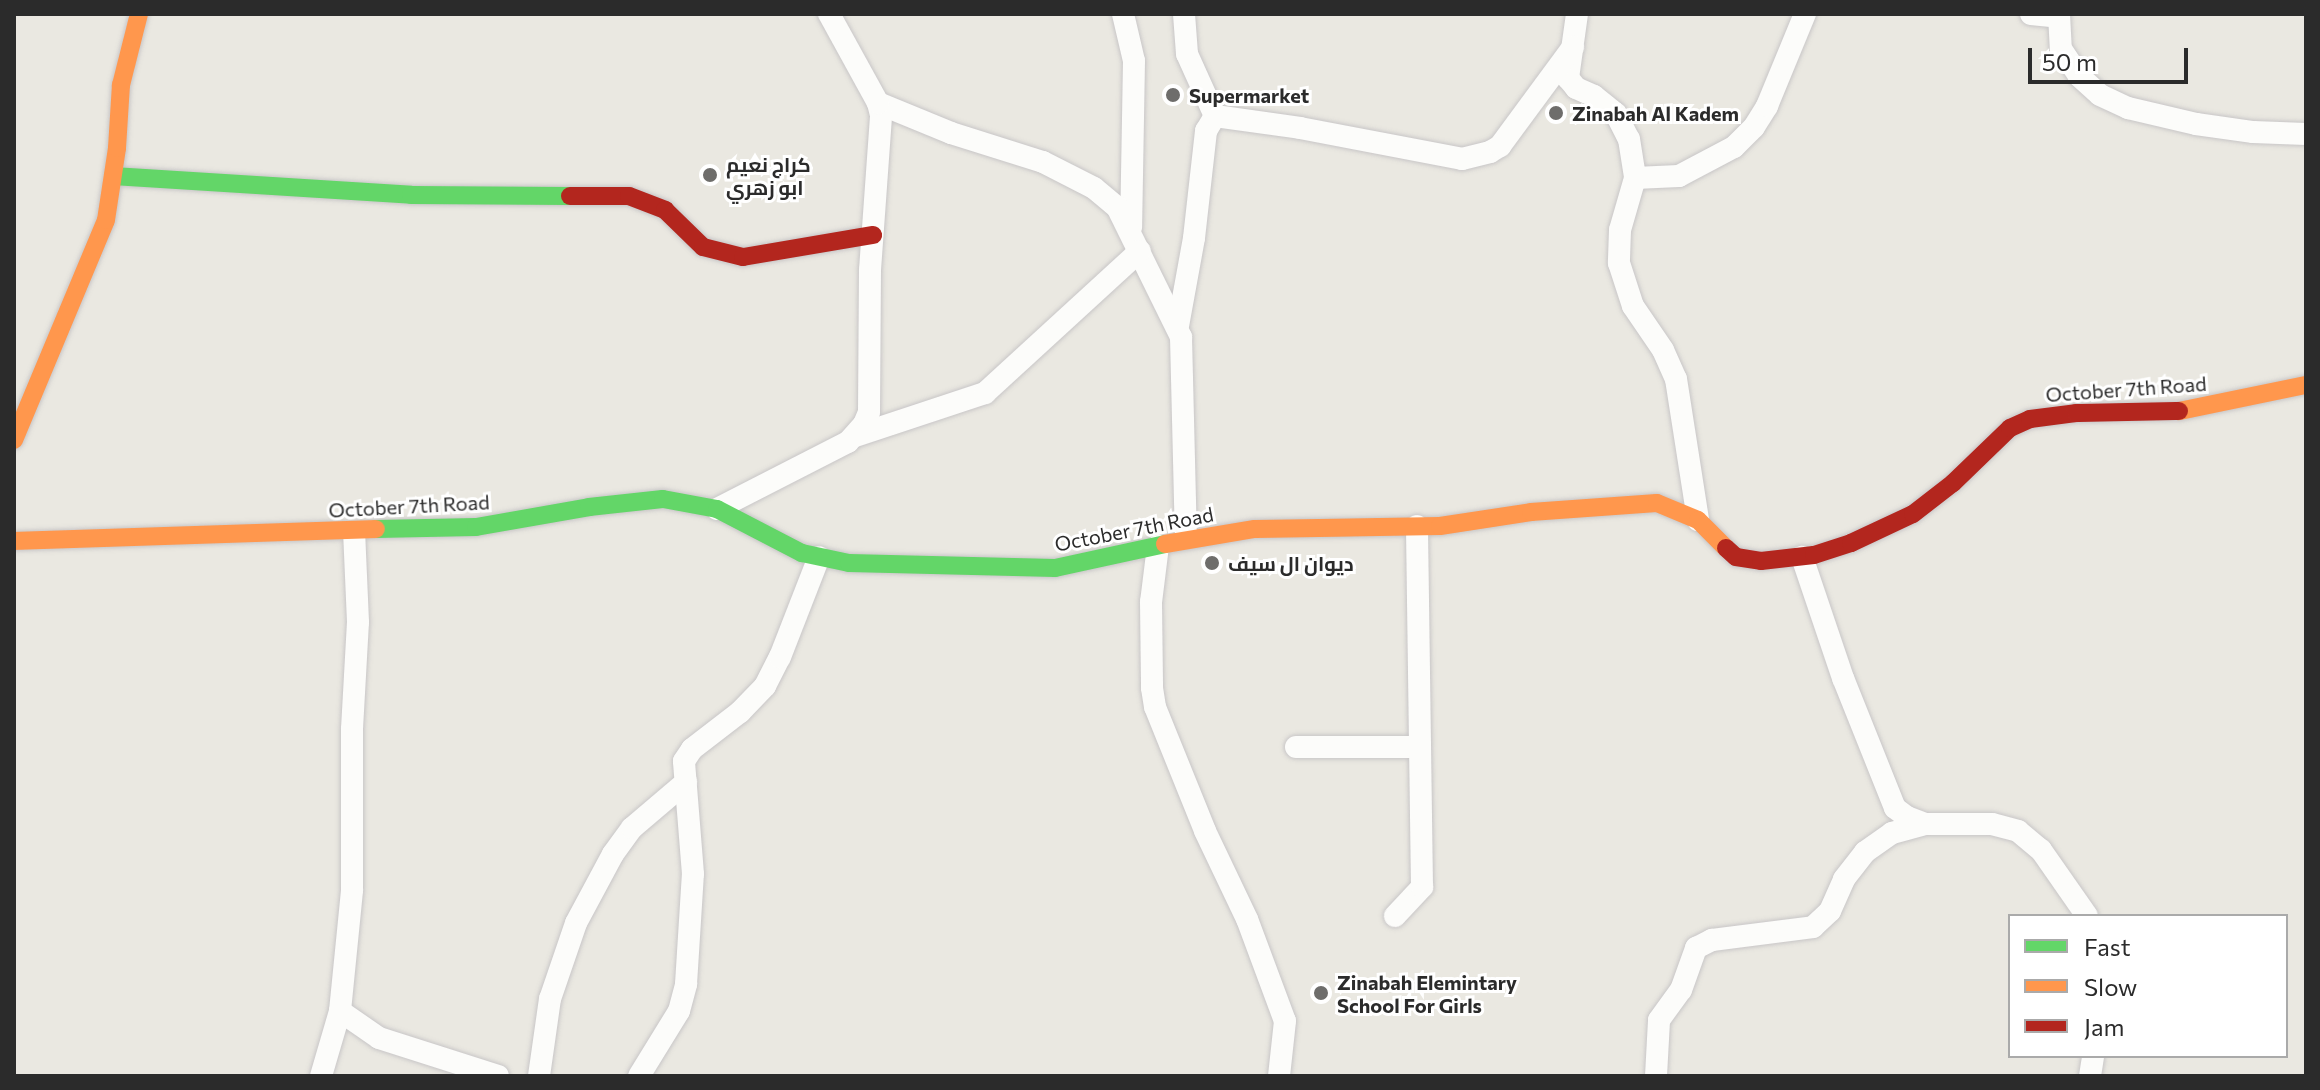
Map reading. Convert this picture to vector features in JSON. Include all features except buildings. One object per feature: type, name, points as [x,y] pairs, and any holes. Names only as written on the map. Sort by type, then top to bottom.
[{"type":"street","points":[[14,440],[78,294],[106,220],[121,85],[139,14]]},
{"type":"street","points":[[829,14],[878,103],[881,115],[873,235],[870,403],[864,424],[855,436]]},
{"type":"street","points":[[717,509],[855,436],[985,393],[1136,242],[1134,61],[1123,14]]},
{"type":"street","points":[[1184,14],[1187,54],[1215,116]]},
{"type":"street","points":[[1577,14],[1568,78],[1576,88],[1606,104],[1624,126],[1633,152],[1635,178],[1620,230],[1619,263],[1633,306],[1663,350],[1676,379],[1698,520]]},
{"type":"street","points":[[1635,178],[1679,176],[1707,164],[1744,137],[1767,106],[1805,14]]},
{"type":"street","points":[[2031,14],[2059,15],[2061,49],[2079,76],[2100,95],[2128,108],[2253,132],[2306,134]]},
{"type":"street","points":[[1215,116],[1300,128],[1462,159],[1490,152],[1500,146],[1573,47]]},
{"type":"street","points":[[878,103],[951,133],[1043,162],[1094,188],[1117,207],[1178,326]]},
{"type":"street","points":[[1186,538],[1178,326],[1194,238],[1206,131],[1215,116]]},
{"type":"street","points":[[113,176],[411,195],[629,196],[665,210],[703,247],[743,257],[873,235]]},
{"type":"street","name":"October 7th Road","points":[[14,541],[153,534],[476,527],[589,507],[663,499],[717,509],[802,553],[849,563],[1055,568],[1186,538],[1255,529],[1417,526],[1531,512],[1657,503],[1698,520],[1736,557],[1761,561],[1802,557],[1851,543],[1913,514],[1953,483],[2010,428],[2030,419],[2076,413],[2174,412],[2306,385]]},
{"type":"street","points":[[1395,916],[1422,887],[1417,526]]},
{"type":"street","points":[[321,1076],[340,1011],[352,890],[352,729],[358,622],[354,532]]},
{"type":"street","points":[[1158,546],[1151,602],[1155,707],[1205,831],[1247,919],[1285,1021],[1279,1076]]},
{"type":"street","points":[[639,1076],[679,1011],[686,984],[693,874],[684,761],[692,749],[740,712],[765,686],[780,657],[819,557]]},
{"type":"street","points":[[1802,557],[1843,678],[1895,808],[1925,824]]},
{"type":"street","points":[[1296,747],[1420,747]]},
{"type":"street","points":[[539,1076],[550,999],[576,923],[613,854],[632,828],[686,782]]},
{"type":"street","points":[[1656,1076],[1659,1020],[1681,990],[1696,948],[1712,940],[1813,927],[1830,911],[1844,879],[1865,852],[1892,833],[1925,824],[1992,824],[2018,831],[2041,850],[2086,914]]},
{"type":"street","points":[[340,1011],[379,1038],[498,1076]]},
{"type":"traffic: fast","points":[[113,176],[411,195],[570,196]]},
{"type":"traffic: fast","points":[[376,529],[476,527],[589,507],[663,499],[717,509],[802,553],[849,563],[1055,568],[1165,544]]},
{"type":"traffic: slow","points":[[14,440],[106,220],[117,148],[121,85],[139,14]]},
{"type":"traffic: slow","points":[[2179,411],[2306,385]]},
{"type":"traffic: slow","points":[[1165,544],[1255,529],[1440,526],[1531,512],[1657,503],[1698,520],[1726,548]]},
{"type":"traffic: slow","points":[[14,541],[376,529]]},
{"type":"traffic: jam","points":[[570,196],[629,196],[665,210],[703,247],[743,257],[873,235]]},
{"type":"traffic: jam","points":[[1726,548],[1736,557],[1761,561],[1814,555],[1851,543],[1913,514],[1953,483],[2010,428],[2030,419],[2076,413],[2179,411]]},
{"type":"place","name":"Supermarket","points":[[1173,95]]},
{"type":"place","name":"Zinabah Al Kadem","points":[[1556,113]]},
{"type":"place","name":"كراج نعيم ابو زهري","points":[[710,175]]},
{"type":"place","name":"ديوان ال سيف","points":[[1212,563]]},
{"type":"place","name":"Zinabah Elemintary School For Girls","points":[[1321,993]]}]
